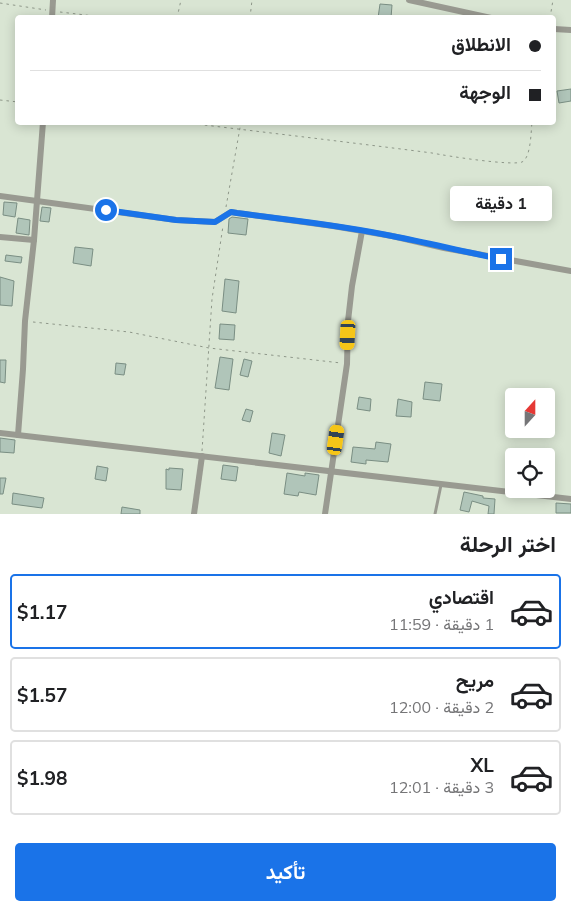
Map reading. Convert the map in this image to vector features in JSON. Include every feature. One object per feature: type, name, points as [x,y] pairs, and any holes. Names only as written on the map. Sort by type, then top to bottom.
[{"type":"street","points":[[52,0],[52,15]]},
{"type":"street","points":[[409,0],[477,15]]},
{"type":"street","points":[[556,29],[571,30]]},
{"type":"street","points":[[18,435],[23,369],[24,321],[34,240],[43,125]]},
{"type":"street","points":[[0,196],[176,220],[215,222],[231,212],[392,236],[485,256],[571,271]]},
{"type":"street","points":[[325,514],[347,364],[348,321],[352,286],[362,231]]},
{"type":"street","points":[[0,237],[34,240]]},
{"type":"street","points":[[0,433],[571,499]]},
{"type":"street","points":[[194,514],[202,456]]},
{"type":"lane","points":[[435,514],[441,484]]},
{"type":"path","points":[[178,15],[181,0]]},
{"type":"path","points":[[250,15],[252,0]]},
{"type":"path","points":[[550,15],[553,0]]},
{"type":"path","points":[[0,100],[15,102]]},
{"type":"path","points":[[206,125],[480,160],[512,162],[522,162],[526,159],[529,151],[532,125]]},
{"type":"path","points":[[202,456],[212,299],[220,236],[242,125]]},
{"type":"path","points":[[24,321],[129,332],[209,348],[347,364]]},
{"type":"building","points":[[380,4],[392,5],[391,15],[378,15]]},
{"type":"building","points":[[571,89],[571,101],[559,103],[557,91]]},
{"type":"building","points":[[4,202],[17,203],[15,217],[3,215]]},
{"type":"building","points":[[42,207],[51,208],[49,222],[40,221]]},
{"type":"building","points":[[232,217],[248,219],[246,235],[228,233],[229,219]]},
{"type":"building","points":[[18,218],[30,220],[29,235],[16,233]]},
{"type":"building","points":[[75,247],[93,249],[91,266],[73,263]]},
{"type":"building","points":[[6,255],[22,257],[21,263],[5,261]]},
{"type":"building","points":[[0,277],[14,281],[12,306],[0,305]]},
{"type":"building","points":[[225,279],[239,281],[236,313],[222,311]]},
{"type":"building","points":[[220,324],[235,325],[234,340],[219,339]]},
{"type":"building","points":[[220,357],[233,359],[229,390],[215,388]]},
{"type":"building","points":[[244,359],[252,361],[248,377],[240,375]]},
{"type":"building","points":[[0,360],[6,360],[5,383],[0,382]]},
{"type":"building","points":[[116,363],[126,364],[124,375],[115,374]]},
{"type":"building","points":[[425,382],[442,384],[440,401],[423,399]]},
{"type":"building","points":[[359,397],[371,399],[370,411],[357,409]]},
{"type":"building","points":[[398,399],[412,402],[411,417],[396,416]]},
{"type":"building","points":[[246,409],[253,411],[250,422],[242,420]]},
{"type":"building","points":[[272,433],[285,435],[281,456],[269,453]]},
{"type":"building","points":[[0,438],[15,440],[14,453],[0,452]]},
{"type":"building","points":[[376,442],[391,444],[388,462],[366,460],[366,464],[351,462],[353,447],[375,449]]},
{"type":"building","points":[[223,465],[238,467],[236,481],[221,479]]},
{"type":"building","points":[[97,466],[108,468],[106,481],[95,479]]},
{"type":"building","points":[[169,468],[183,469],[181,490],[166,489],[166,469],[169,470]]},
{"type":"building","points":[[287,473],[305,476],[305,473],[319,475],[316,495],[299,492],[298,496],[284,494]]},
{"type":"building","points":[[0,478],[6,478],[3,494],[0,494]]},
{"type":"building","points":[[464,492],[483,496],[483,498],[495,499],[494,514],[488,514],[489,506],[472,501],[469,512],[460,510]]},
{"type":"building","points":[[13,493],[44,498],[42,508],[12,504]]},
{"type":"building","points":[[556,503],[571,504],[571,513],[556,513]]},
{"type":"building","points":[[122,507],[140,510],[140,514],[121,514]]},
{"type":"route","points":[[106,210],[176,220],[215,222],[231,212],[392,236],[501,259]]}]
